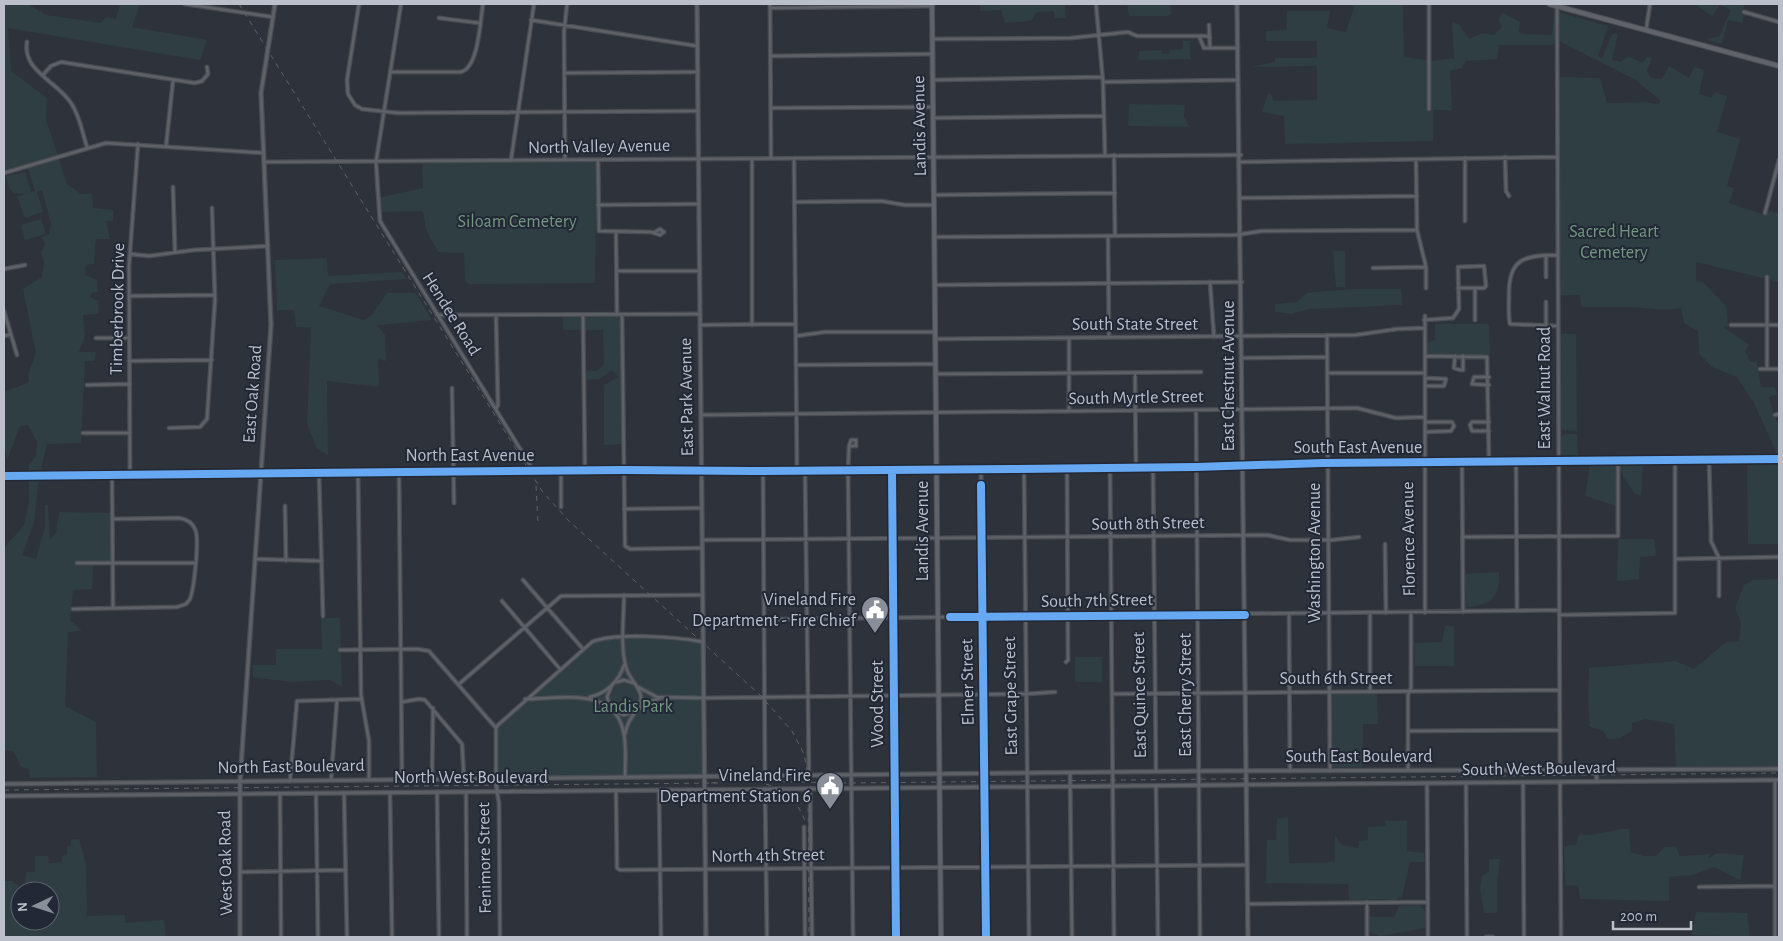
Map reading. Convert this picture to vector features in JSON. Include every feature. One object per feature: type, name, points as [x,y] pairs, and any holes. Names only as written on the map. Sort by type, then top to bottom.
[{"type":"main road","name":"East Park Avenue","points":[[697,4],[706,937]]},
{"type":"main road","points":[[1549,4],[1779,66]]},
{"type":"main road","name":"Landis Avenue","points":[[932,5],[941,937]]},
{"type":"main road","name":"South East Boulevard","points":[[939,774],[1779,769]]},
{"type":"main road","points":[[1596,770],[1596,782]]},
{"type":"main road","name":"North East Boulevard","points":[[4,784],[939,774]]},
{"type":"main road","name":"Fenimore Street","points":[[496,778],[497,792]]},
{"type":"main road","name":"South West Boulevard","points":[[939,789],[1777,780]]},
{"type":"main road","name":"North West Boulevard","points":[[4,796],[939,789]]},
{"type":"street","points":[[185,4],[273,17]]},
{"type":"street","name":"East Oak Road","points":[[239,788],[272,325],[261,94],[276,4]]},
{"type":"street","points":[[359,4],[347,90],[355,105],[369,110],[384,113],[698,111]]},
{"type":"street","name":"Hendee Road","points":[[401,4],[376,162],[378,213],[381,224],[496,409],[532,471]]},
{"type":"street","points":[[390,72],[465,71],[474,60],[483,4]]},
{"type":"street","points":[[511,160],[534,4]]},
{"type":"street","points":[[565,160],[565,25],[567,4]]},
{"type":"street","points":[[1096,4],[1097,35],[1103,82],[1105,156]]},
{"type":"street","name":"East Chestnut Avenue","points":[[1238,4],[1242,233],[1248,937]]},
{"type":"street","points":[[1429,4],[1429,110]]},
{"type":"street","points":[[1646,30],[1650,4]]},
{"type":"street","points":[[771,158],[770,6],[932,5]]},
{"type":"street","name":"East Walnut Road","points":[[1557,6],[1560,770]]},
{"type":"street","points":[[1744,12],[1779,22]]},
{"type":"street","points":[[439,18],[479,23]]},
{"type":"street","points":[[531,20],[697,46]]},
{"type":"street","points":[[1209,25],[1210,48]]},
{"type":"street","points":[[933,39],[1070,38],[1126,32],[1137,36],[1207,36],[1210,39]]},
{"type":"street","points":[[1200,36],[1202,47],[1238,48]]},
{"type":"street","points":[[27,42],[27,56],[32,65],[70,101],[76,112],[87,147]]},
{"type":"street","points":[[771,56],[933,54]]},
{"type":"street","points":[[43,75],[51,66],[61,62],[195,83],[202,81],[208,74],[207,67]]},
{"type":"street","points":[[565,73],[698,72]]},
{"type":"street","points":[[933,80],[1102,77]]},
{"type":"street","points":[[166,147],[173,80]]},
{"type":"street","points":[[1103,82],[1238,80]]},
{"type":"street","points":[[771,108],[933,107]]},
{"type":"street","points":[[933,118],[1103,116]]},
{"type":"street","points":[[4,173],[87,147],[110,143],[264,153]]},
{"type":"street","name":"Timberbrook Drive","points":[[130,475],[130,254],[138,144]]},
{"type":"street","name":"North Valley Avenue","points":[[264,162],[1241,154]]},
{"type":"street","points":[[1114,155],[1115,236]]},
{"type":"street","points":[[1464,157],[1465,221]]},
{"type":"street","points":[[1505,157],[1506,191],[1509,196]]},
{"type":"street","points":[[1241,162],[1557,157]]},
{"type":"street","points":[[752,158],[752,324]]},
{"type":"street","points":[[794,158],[797,471]]},
{"type":"street","points":[[598,160],[599,231],[616,233],[651,232],[660,235],[664,231],[659,229],[655,232]]},
{"type":"street","points":[[1416,160],[1417,230],[1426,267],[1426,288]]},
{"type":"street","points":[[1765,213],[1779,160]]},
{"type":"street","points":[[173,187],[175,252]]},
{"type":"street","points":[[934,195],[1115,193]]},
{"type":"street","points":[[1241,198],[1417,196]]},
{"type":"street","points":[[794,202],[881,201],[905,205],[934,205]]},
{"type":"street","points":[[598,205],[699,204]]},
{"type":"street","points":[[169,428],[198,428],[206,423],[212,360],[215,295],[212,208]]},
{"type":"street","points":[[934,237],[1115,236],[1417,230]]},
{"type":"street","points":[[616,233],[617,315]]},
{"type":"street","points":[[1108,236],[1109,338]]},
{"type":"street","points":[[130,254],[149,256],[214,248],[268,246]]},
{"type":"street","points":[[1557,255],[1534,255],[1520,261],[1511,272],[1509,290],[1510,324],[1557,326]]},
{"type":"street","points":[[1546,255],[1546,277]]},
{"type":"street","points":[[4,269],[26,265]]},
{"type":"street","points":[[1482,265],[1485,269],[1486,286],[1458,288],[1460,266],[1482,265]]},
{"type":"street","points":[[1373,268],[1426,267]]},
{"type":"street","points":[[616,271],[700,271]]},
{"type":"street","points":[[1766,277],[1767,369]]},
{"type":"street","points":[[1210,282],[1214,337]]},
{"type":"street","points":[[935,285],[1242,282]]},
{"type":"street","name":"Florence Avenue","points":[[1425,613],[1424,462],[1426,417],[1424,318],[1448,319],[1457,314],[1458,288]]},
{"type":"street","points":[[1475,288],[1475,320]]},
{"type":"street","points":[[129,296],[215,295]]},
{"type":"street","points":[[1546,302],[1546,326]]},
{"type":"street","points":[[4,311],[17,354]]},
{"type":"street","points":[[437,315],[700,314]]},
{"type":"street","points":[[496,315],[498,401],[496,409]]},
{"type":"street","points":[[583,315],[585,470]]},
{"type":"street","points":[[622,315],[626,548],[702,548]]},
{"type":"street","points":[[700,325],[796,324]]},
{"type":"street","points":[[1731,325],[1779,325]]},
{"type":"street","name":"South State Street","points":[[935,339],[1360,335],[1398,328],[1424,328]]},
{"type":"street","points":[[796,336],[810,336],[825,332],[935,332]]},
{"type":"street","points":[[4,336],[11,334]]},
{"type":"street","name":"Washington Avenue","points":[[1327,335],[1330,771]]},
{"type":"street","points":[[96,338],[129,338]]},
{"type":"street","points":[[1069,338],[1069,411]]},
{"type":"street","points":[[1425,356],[1487,357],[1489,462]]},
{"type":"street","points":[[1455,356],[1454,368],[1460,370],[1463,370],[1464,356]]},
{"type":"street","points":[[1242,358],[1327,358]]},
{"type":"street","points":[[129,361],[212,360]]},
{"type":"street","points":[[796,365],[936,364]]},
{"type":"street","points":[[1760,370],[1779,369]]},
{"type":"street","points":[[936,374],[1201,372]]},
{"type":"street","points":[[1135,373],[1136,468]]},
{"type":"street","points":[[1327,373],[1425,373]]},
{"type":"street","points":[[1488,377],[1474,377],[1472,384],[1489,385]]},
{"type":"street","points":[[1425,378],[1446,379],[1444,386],[1425,386]]},
{"type":"street","points":[[88,385],[130,384]]},
{"type":"street","points":[[452,388],[454,504]]},
{"type":"street","name":"South Myrtle Street","points":[[701,415],[1360,408],[1396,418],[1426,417]]},
{"type":"street","name":"East Cherry Street","points":[[1196,410],[1200,937]]},
{"type":"street","points":[[1426,422],[1452,422],[1454,426],[1451,431],[1426,432]]},
{"type":"street","points":[[1489,422],[1472,422],[1470,425],[1472,430],[1489,431]]},
{"type":"street","points":[[83,433],[130,433]]},
{"type":"street","points":[[849,446],[853,937]]},
{"type":"street","name":"South East Avenue","points":[[936,470],[1779,458]]},
{"type":"street","points":[[1463,537],[1618,536],[1618,460]]},
{"type":"street","points":[[1560,616],[1674,614],[1675,460]]},
{"type":"street","points":[[1709,460],[1712,541],[1719,558],[1719,596]]},
{"type":"street","points":[[1516,461],[1517,610]]},
{"type":"street","points":[[1462,462],[1463,612]]},
{"type":"street","points":[[1110,468],[1114,937]]},
{"type":"street","name":"East Quince Street","points":[[1153,468],[1156,772]]},
{"type":"street","name":"East Grape Street","points":[[1024,469],[1028,937]]},
{"type":"street","points":[[1066,662],[1068,660],[1067,469]]},
{"type":"street","name":"North East Avenue","points":[[4,476],[585,470],[936,470]]},
{"type":"street","name":"Wood Street","points":[[892,470],[896,937]]},
{"type":"street","name":"Elmer Street","points":[[981,470],[986,937]]},
{"type":"street","points":[[561,471],[561,507]]},
{"type":"street","points":[[763,471],[765,775]]},
{"type":"street","points":[[805,471],[809,775]]},
{"type":"street","points":[[358,472],[362,699],[369,741],[369,780]]},
{"type":"street","points":[[399,472],[402,779]]},
{"type":"street","points":[[319,473],[322,616]]},
{"type":"street","points":[[112,475],[113,608]]},
{"type":"street","points":[[285,506],[286,561]]},
{"type":"street","points":[[624,509],[702,508]]},
{"type":"street","points":[[73,609],[174,608],[186,604],[192,592],[196,532],[187,520],[112,519]]},
{"type":"street","name":"South 8th Street","points":[[702,540],[1267,535],[1290,540],[1329,540],[1358,537]]},
{"type":"street","points":[[1385,544],[1386,613]]},
{"type":"street","points":[[1675,558],[1779,557]]},
{"type":"street","points":[[255,559],[322,561]]},
{"type":"street","points":[[77,563],[194,563]]},
{"type":"street","points":[[523,580],[582,649]]},
{"type":"street","points":[[624,595],[624,661],[622,671],[607,697],[622,726],[625,777]]},
{"type":"street","points":[[459,684],[564,596],[702,595]]},
{"type":"street","points":[[502,602],[560,669]]},
{"type":"street","name":"South 7th Street","points":[[702,620],[1559,610]]},
{"type":"street","points":[[1370,613],[1370,692]]},
{"type":"street","name":"Florence Avenue","points":[[1408,771],[1410,613]]},
{"type":"street","points":[[1289,614],[1290,771]]},
{"type":"street","points":[[496,728],[525,699],[582,649],[597,640],[678,638],[702,642]]},
{"type":"street","points":[[340,650],[422,649],[431,652],[496,728],[496,778]]},
{"type":"street","points":[[624,661],[628,673],[638,687],[641,698],[637,709],[628,723],[624,739]]},
{"type":"street","points":[[588,698],[602,693],[614,684],[627,680],[648,694],[662,697],[983,695],[1055,692]]},
{"type":"street","name":"South 6th Street","points":[[1112,694],[1560,690]]},
{"type":"street","points":[[525,699],[588,698],[602,702],[624,715],[662,697]]},
{"type":"street","points":[[290,781],[296,702],[299,700],[362,699]]},
{"type":"street","points":[[401,702],[421,699],[433,708],[462,744],[464,778]]},
{"type":"street","points":[[331,780],[337,700]]},
{"type":"street","points":[[432,779],[433,708]]},
{"type":"street","points":[[1408,731],[1560,730]]},
{"type":"street","points":[[1070,773],[1072,937]]},
{"type":"street","points":[[1775,937],[1777,780]]},
{"type":"street","points":[[1560,782],[1561,937]]},
{"type":"street","points":[[1523,783],[1524,937]]},
{"type":"street","points":[[1427,784],[1428,937]]},
{"type":"street","points":[[1466,784],[1467,937]]},
{"type":"street","points":[[1156,787],[1158,937]]},
{"type":"street","name":"West Oak Road","points":[[239,788],[240,937]]},
{"type":"street","points":[[810,790],[812,937]]},
{"type":"street","name":"North 4th Street","points":[[616,791],[619,870],[1247,865]]},
{"type":"street","points":[[659,791],[661,937]]},
{"type":"street","points":[[765,791],[767,937]]},
{"type":"street","points":[[437,792],[439,937]]},
{"type":"street","points":[[466,792],[467,937]]},
{"type":"street","name":"Fenimore Street","points":[[497,792],[499,803],[500,937]]},
{"type":"street","points":[[316,793],[318,937]]},
{"type":"street","points":[[344,793],[347,937]]},
{"type":"street","points":[[390,793],[392,937]]},
{"type":"street","points":[[280,794],[281,937]]},
{"type":"street","points":[[804,827],[805,937]]},
{"type":"street","points":[[240,872],[346,870]]},
{"type":"street","points":[[1699,887],[1775,886]]},
{"type":"street","points":[[1366,902],[1367,937]]},
{"type":"street","points":[[1248,904],[1428,902]]},
{"type":"street","points":[[1486,937],[1493,937]]},
{"type":"green space","points":[[4,4],[28,4],[46,15],[101,23],[106,17],[116,19],[120,4],[140,4],[132,27],[207,40],[200,60],[8,28],[11,71],[47,98],[46,119],[67,184],[81,194],[92,194],[93,208],[113,210],[113,221],[106,221],[110,239],[96,239],[94,264],[86,265],[85,275],[97,280],[98,292],[93,292],[90,297],[99,301],[98,314],[83,315],[85,336],[79,352],[96,352],[95,361],[85,361],[81,443],[47,444],[39,477],[34,523],[22,555],[36,559],[45,527],[45,505],[48,505],[50,540],[56,534],[59,512],[112,513],[113,563],[93,564],[92,589],[73,590],[70,620],[82,631],[68,632],[65,706],[96,722],[97,777],[30,778],[29,769],[21,767],[13,751],[4,750],[4,548],[24,525],[29,501],[29,464],[36,457],[37,442],[28,425],[20,426],[7,461],[4,442],[4,392],[29,382],[28,374],[36,353],[23,289],[42,277],[44,263],[41,253],[45,244],[41,237],[49,234],[51,224],[42,190],[37,192],[43,212],[25,218],[17,197],[25,194],[14,193],[9,188],[6,176],[25,172],[31,191],[27,193],[35,191],[27,166],[5,171],[4,168]]},
{"type":"green space","points":[[980,4],[1065,4],[1066,18],[1055,18],[1054,11],[1037,12],[1031,21],[1005,23],[1001,10],[980,11]]},
{"type":"green space","points":[[1127,4],[1170,4],[1171,14],[1168,16],[1129,16]]},
{"type":"green space","name":"Sacred Heart Cemetery","points":[[1355,4],[1403,4],[1404,57],[1433,61],[1454,58],[1452,22],[1460,25],[1469,39],[1482,33],[1494,35],[1502,26],[1498,21],[1502,12],[1520,22],[1519,32],[1523,34],[1552,35],[1554,11],[1608,26],[1598,56],[1602,58],[1612,34],[1618,34],[1612,60],[1621,62],[1628,56],[1642,63],[1647,57],[1652,58],[1647,71],[1651,78],[1662,79],[1669,66],[1689,78],[1694,67],[1704,70],[1699,94],[1711,98],[1715,92],[1727,96],[1717,132],[1740,139],[1727,186],[1734,188],[1729,203],[1762,214],[1770,211],[1779,213],[1779,282],[1696,262],[1696,281],[1703,282],[1726,306],[1728,326],[1723,327],[1750,345],[1745,351],[1751,362],[1757,361],[1761,387],[1775,387],[1777,394],[1769,397],[1773,414],[1779,425],[1779,544],[1748,544],[1747,462],[1778,462],[1778,456],[1754,403],[1737,377],[1712,367],[1699,353],[1698,331],[1684,323],[1681,308],[1666,310],[1633,307],[1581,307],[1580,295],[1559,295],[1556,77],[1600,78],[1607,103],[1645,102],[1658,104],[1661,101],[1634,79],[1559,41],[1551,45],[1499,45],[1497,59],[1466,61],[1462,68],[1450,71],[1452,110],[1433,110],[1433,141],[1285,144],[1284,116],[1262,112],[1268,93],[1272,94],[1273,101],[1317,100],[1317,66],[1251,67],[1275,62],[1275,58],[1317,58],[1317,41],[1266,41],[1266,31],[1287,30],[1287,11],[1330,11],[1327,28],[1346,32]]},
{"type":"green space","points":[[1695,4],[1744,4],[1743,23],[1728,20],[1722,44],[1707,40],[1708,38],[1719,37],[1731,10],[1720,5],[1712,16]]},
{"type":"green space","points":[[1183,41],[1190,41],[1190,59],[1139,60],[1139,51],[1161,50],[1162,54],[1169,54],[1170,50],[1183,49]]},
{"type":"green space","points":[[1129,104],[1185,105],[1184,117],[1190,127],[1128,126]]},
{"type":"green space","name":"Siloam Cemetery","points":[[597,159],[595,283],[469,284],[465,281],[464,253],[438,252],[426,230],[423,211],[378,212],[377,198],[423,188],[422,161]]},
{"type":"green space","points":[[41,219],[46,234],[25,240],[21,225]]},
{"type":"green space","points":[[1333,251],[1345,251],[1345,287],[1336,287]]},
{"type":"green space","points":[[327,258],[328,276],[402,272],[407,279],[330,284],[319,306],[364,320],[372,315],[387,293],[416,293],[432,320],[377,325],[385,335],[386,361],[378,359],[379,387],[327,381],[328,455],[317,449],[307,424],[311,327],[296,327],[294,310],[277,310],[275,260]]},
{"type":"green space","points":[[1353,289],[1401,289],[1402,305],[1310,309],[1291,314],[1275,312],[1275,304],[1297,302],[1307,293]]},
{"type":"green space","points":[[622,314],[623,444],[604,445],[604,385],[618,377],[612,370],[600,379],[584,380],[584,370],[597,371],[604,364],[603,330],[563,330],[563,315]]},
{"type":"green space","points":[[1435,324],[1487,324],[1489,326],[1490,355],[1426,355],[1426,343],[1435,340]]},
{"type":"green space","points":[[1559,334],[1576,334],[1577,431],[1560,430]]},
{"type":"green space","points":[[1564,434],[1577,434],[1578,458],[1561,457],[1560,437]]},
{"type":"green space","points":[[1643,462],[1641,495],[1635,494],[1620,472],[1620,464]]},
{"type":"green space","points":[[1590,463],[1615,464],[1616,506],[1585,496]]},
{"type":"green space","points":[[1618,539],[1654,539],[1656,556],[1640,557],[1639,579],[1617,581]]},
{"type":"green space","points":[[1499,572],[1498,588],[1493,598],[1482,604],[1466,607],[1465,574]]},
{"type":"green space","points":[[1779,579],[1779,766],[1676,767],[1674,724],[1645,719],[1632,723],[1632,731],[1620,738],[1608,739],[1603,731],[1590,727],[1588,702],[1589,668],[1676,661],[1694,669],[1726,642],[1739,641],[1741,623],[1735,608],[1744,585],[1753,580]]},
{"type":"green space","points":[[321,618],[340,618],[342,687],[330,680],[290,682],[253,677],[253,665],[276,665],[276,649],[322,649]]},
{"type":"green space","points":[[1445,626],[1454,626],[1454,666],[1415,666],[1414,643],[1442,642]]},
{"type":"green space","name":"Landis Park","points":[[667,637],[703,642],[704,776],[496,778],[494,726],[583,649],[592,642],[602,639]]},
{"type":"green space","points":[[1075,657],[1102,657],[1102,682],[1075,682]]},
{"type":"green space","points":[[1377,693],[1378,724],[1363,724],[1363,767],[1331,767],[1330,694]]},
{"type":"green space","points":[[1288,817],[1289,863],[1335,862],[1335,835],[1342,845],[1359,848],[1359,841],[1368,840],[1368,827],[1385,826],[1386,821],[1407,821],[1407,851],[1424,853],[1425,862],[1410,862],[1402,897],[1397,898],[1399,902],[1384,899],[1349,900],[1348,884],[1266,883],[1267,840],[1276,840],[1277,819]]},
{"type":"green space","points":[[1629,829],[1631,852],[1644,856],[1656,856],[1664,847],[1676,846],[1680,856],[1710,854],[1708,858],[1718,853],[1744,855],[1740,880],[1714,867],[1693,875],[1669,877],[1669,901],[1580,899],[1578,886],[1565,885],[1564,846],[1576,845],[1578,836],[1581,834],[1590,835]]},
{"type":"green space","points":[[71,839],[79,839],[86,864],[87,916],[125,915],[125,923],[164,920],[166,937],[4,937],[4,881],[10,881],[10,931],[60,931],[60,881],[25,881],[26,872],[35,872],[35,856],[48,856],[49,863],[62,862],[62,856],[67,855],[67,846],[71,846]]},
{"type":"green space","points":[[1489,859],[1500,859],[1497,882],[1497,913],[1484,913],[1480,889],[1482,876],[1489,871]]},
{"type":"green space","points":[[1420,905],[1425,911],[1426,928],[1380,936],[1369,932],[1369,917],[1394,917],[1399,906]]},
{"type":"green space","points":[[1696,912],[1747,913],[1750,937],[1692,935]]},
{"type":"railway","points":[[239,4],[542,491],[568,520],[760,695],[792,731],[804,754],[808,775],[809,937]]},
{"type":"railway","points":[[536,486],[538,523]]},
{"type":"railway","points":[[711,783],[742,781],[851,783],[1779,773]]},
{"type":"railway","points":[[4,790],[718,783]]},
{"type":"railway","points":[[766,784],[786,794],[796,804],[806,824]]},
{"type":"cycle path","points":[[4,476],[624,470],[1012,469],[1196,467],[1322,463],[1779,459]]},
{"type":"cycle path","points":[[892,470],[896,937]]},
{"type":"cycle path","points":[[981,485],[986,937]]},
{"type":"cycle path","points":[[950,617],[1245,615]]},
{"type":"place","name":"Vineland Fire Department - Fire Chief","points":[[875,634]]},
{"type":"place","name":"Vineland Fire Department Station 6","points":[[830,810]]}]
